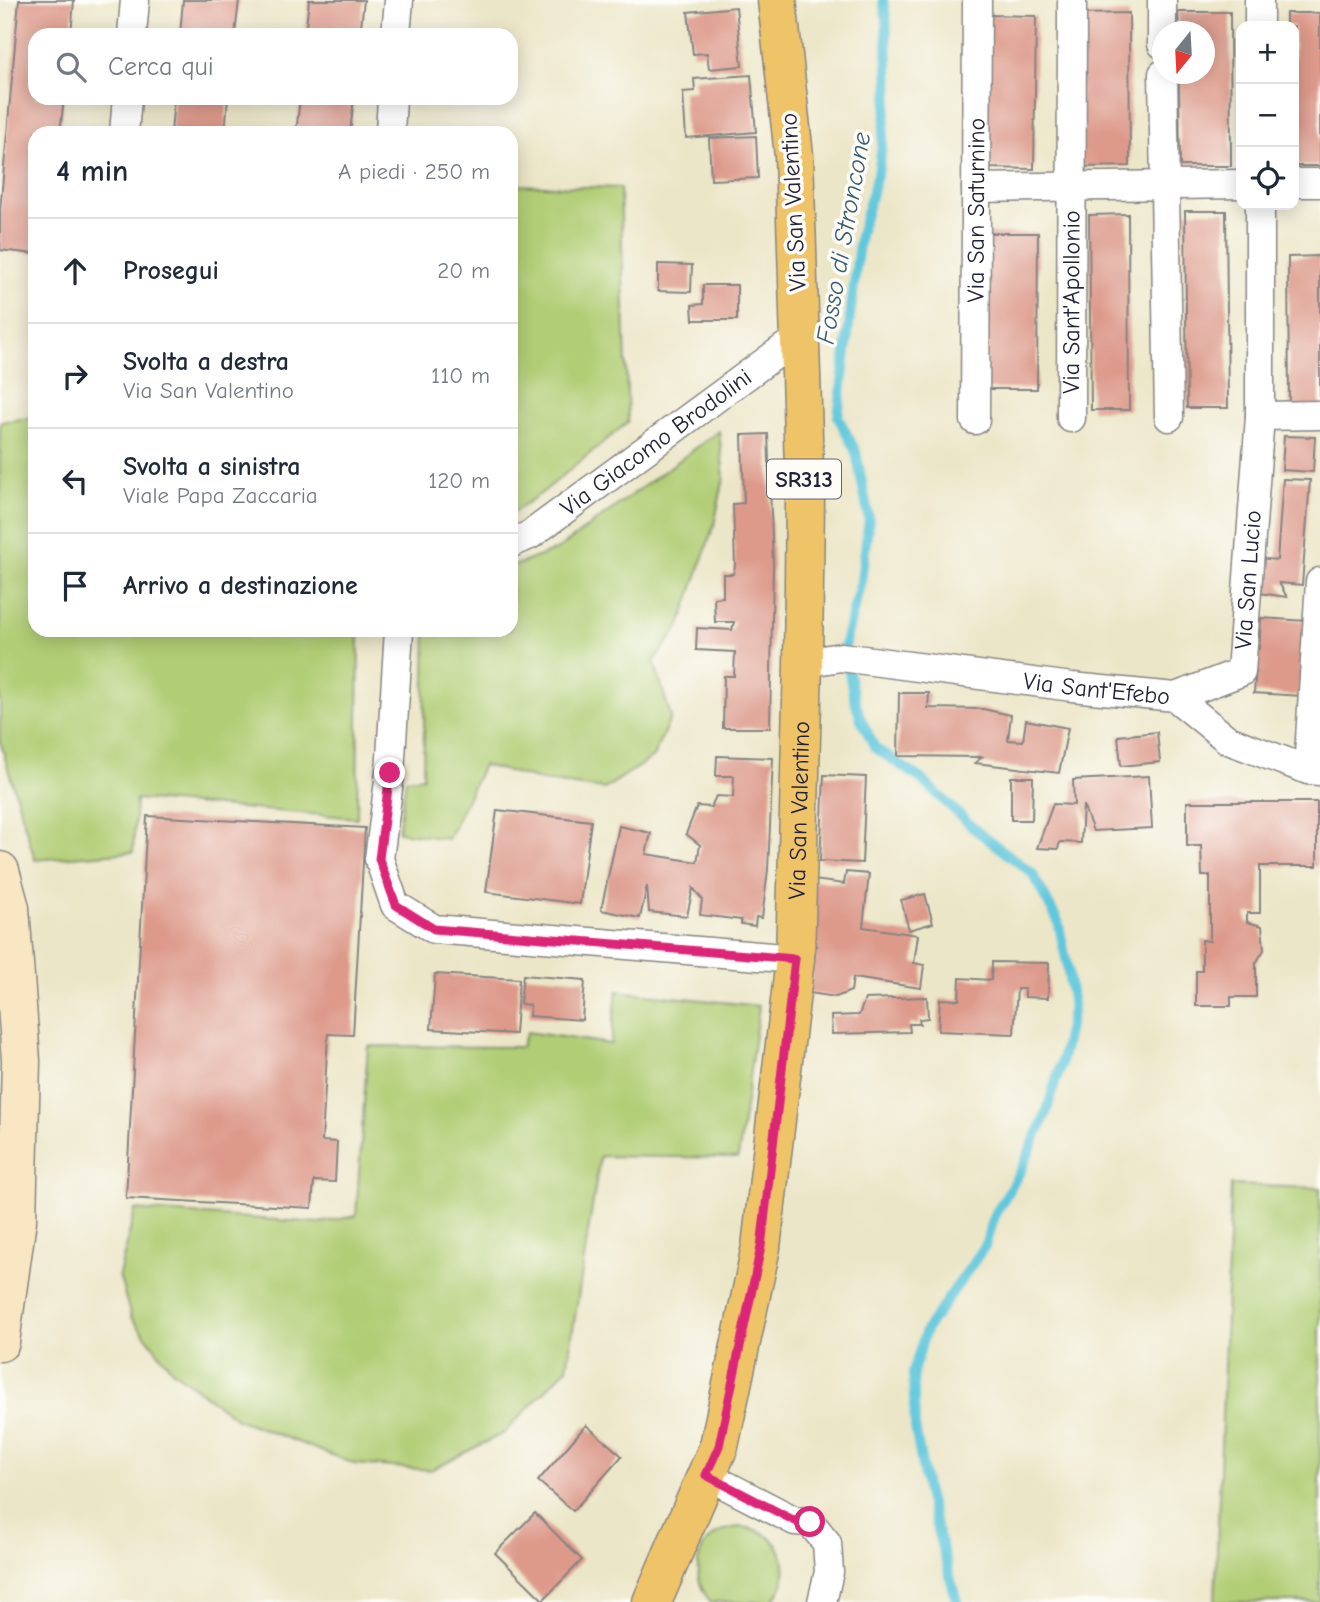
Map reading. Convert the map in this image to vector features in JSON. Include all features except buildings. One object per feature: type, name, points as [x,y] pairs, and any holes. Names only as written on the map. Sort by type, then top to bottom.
[{"type":"main road","name":"Via San Valentino","points":[[652,1602],[719,1446],[761,1247],[795,959],[805,499],[794,156],[776,0]]},
{"type":"street","points":[[133,28],[135,0]]},
{"type":"street","points":[[396,28],[398,0]]},
{"type":"street","name":"Via San Saturnino","points":[[975,420],[977,0]]},
{"type":"street","name":"Via Sant'Apollonio","points":[[1071,418],[1072,0]]},
{"type":"street","points":[[1162,0],[1162,21]]},
{"type":"street","points":[[1259,0],[1259,21]]},
{"type":"street","points":[[1163,84],[1169,417]]},
{"type":"street","points":[[125,126],[126,105]]},
{"type":"street","points":[[390,126],[392,105]]},
{"type":"street","points":[[1299,184],[1320,183]]},
{"type":"street","points":[[1165,186],[1236,184]]},
{"type":"street","name":"Via Sant'Apollonio","points":[[976,188],[1165,186]]},
{"type":"street","name":"Via San Lucio","points":[[1175,697],[1241,672],[1260,416],[1260,210]]},
{"type":"street","name":"Via Giacomo Brodolini","points":[[518,540],[530,534],[799,337]]},
{"type":"street","points":[[1260,416],[1320,415]]},
{"type":"street","name":"Via Sant'Efebo","points":[[803,663],[841,657],[1072,687],[1175,697],[1228,740],[1314,771],[1320,582]]},
{"type":"street","points":[[399,637],[390,773],[379,859],[396,905],[434,929],[795,959]]},
{"type":"street","points":[[0,872],[10,908],[21,1061],[17,1220],[0,1342]]},
{"type":"street","points":[[706,1475],[795,1521],[810,1522],[827,1543],[829,1572],[822,1602]]},
{"type":"green space","points":[[518,185],[620,188],[628,422],[518,509]]},
{"type":"green space","points":[[28,418],[28,637],[359,637],[357,818],[136,799],[133,852],[35,860],[0,741],[0,422]]},
{"type":"green space","points":[[719,431],[724,478],[714,525],[680,626],[654,661],[671,717],[653,757],[604,789],[544,781],[483,765],[448,839],[398,832],[406,779],[423,777],[426,637],[518,637],[518,564],[558,549]]},
{"type":"green space","points":[[617,991],[759,1006],[738,1158],[600,1156],[567,1368],[504,1433],[431,1470],[355,1464],[237,1419],[172,1370],[131,1317],[119,1275],[135,1210],[319,1223],[356,1216],[368,1046],[521,1047],[527,1032],[611,1044]]},
{"type":"green space","points":[[1231,1185],[1320,1188],[1320,1602],[1215,1602]]},
{"type":"green space","points":[[740,1527],[763,1533],[774,1541],[783,1558],[784,1577],[771,1602],[711,1602],[701,1586],[699,1559],[706,1543],[719,1532]]},
{"type":"waterway","name":"Fosso di Stroncone","points":[[883,0],[889,91],[879,168],[860,235],[838,417],[856,452],[869,519],[861,581],[844,647],[860,717],[875,748],[921,779],[977,831],[1032,873],[1058,921],[1073,1007],[1061,1064],[1045,1116],[1022,1168],[994,1216],[985,1246],[926,1330],[913,1372],[915,1427],[927,1493],[957,1602]]},
{"type":"route","points":[[390,773],[379,859],[396,905],[434,929],[795,959],[761,1247],[719,1446],[706,1475],[795,1521],[810,1522]]}]
